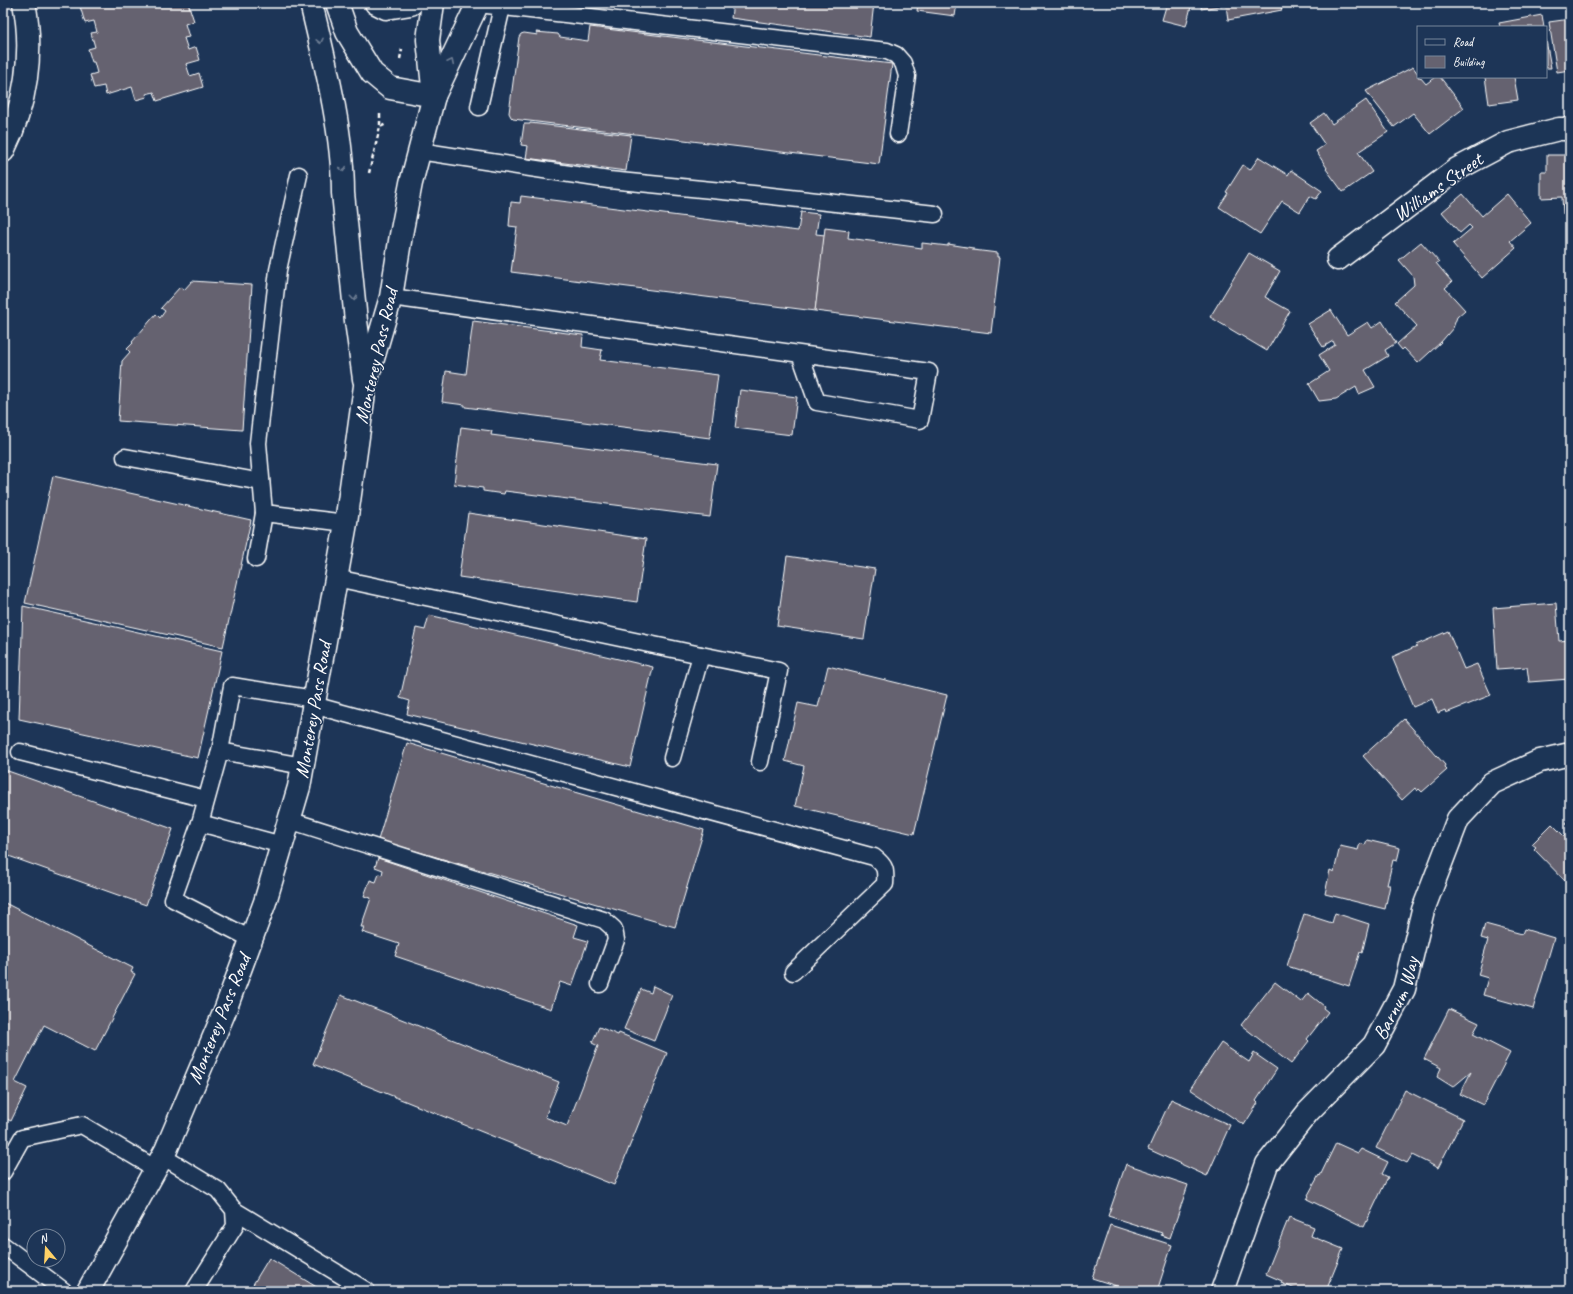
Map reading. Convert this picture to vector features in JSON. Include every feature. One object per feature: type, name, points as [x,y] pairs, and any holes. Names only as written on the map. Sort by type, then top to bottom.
[{"type":"main road","points":[[3,151],[18,116],[27,63],[28,38],[24,3]]},
{"type":"main road","points":[[311,3],[333,104],[343,173],[343,193],[356,321],[365,386]]},
{"type":"main road","points":[[337,3],[347,32],[372,73],[390,88],[434,96]]},
{"type":"main road","points":[[376,3],[386,8],[412,3]]},
{"type":"main road","name":"Monterey Pass Road","points":[[433,3],[428,40],[434,96]]},
{"type":"main road","name":"Monterey Pass Road","points":[[88,1291],[159,1162],[224,1013],[265,902],[299,787],[346,523],[365,386],[392,297],[400,235],[419,151],[434,96],[478,3]]},
{"type":"main road","name":"Williams Street","points":[[1338,259],[1457,169],[1508,142],[1559,129],[1570,129]]},
{"type":"main road","name":"Barnum Way","points":[[1222,1291],[1267,1164],[1308,1112],[1374,1045],[1404,989],[1423,910],[1458,819],[1492,783],[1540,761],[1570,754]]},
{"type":"lane","points":[[478,3],[502,7],[887,50],[896,55],[903,63],[907,76],[898,134]]},
{"type":"lane","points":[[479,107],[502,7]]},
{"type":"lane","points":[[419,151],[609,180],[935,214]]},
{"type":"lane","points":[[256,559],[264,513],[258,443],[277,278],[299,175]]},
{"type":"lane","points":[[392,297],[929,372],[920,420],[817,402],[800,354]]},
{"type":"lane","points":[[125,457],[261,482]]},
{"type":"lane","points":[[264,513],[346,523]]},
{"type":"lane","points":[[336,578],[701,656],[779,670],[760,762]]},
{"type":"lane","points":[[672,758],[701,656]]},
{"type":"lane","points":[[251,939],[173,898],[200,823],[220,751],[232,686],[314,702],[874,857],[882,864],[886,873],[885,884],[793,972]]},
{"type":"lane","points":[[220,751],[303,766]]},
{"type":"lane","points":[[20,752],[206,799]]},
{"type":"lane","points":[[289,820],[604,920],[614,930],[616,940],[600,984]]},
{"type":"lane","points":[[200,823],[282,845]]},
{"type":"lane","points":[[3,1172],[22,1138],[82,1125],[218,1190],[234,1210],[367,1291]]},
{"type":"lane","points":[[194,1291],[235,1226],[234,1210]]},
{"type":"lane","points":[[3,1245],[64,1291]]},
{"type":"path","points":[[368,180],[380,127],[380,114]]},
{"type":"path","points":[[380,127],[386,124]]},
{"type":"building","points":[[79,3],[188,3],[194,21],[185,24],[189,37],[184,38],[188,50],[196,47],[200,60],[186,64],[190,76],[199,73],[203,87],[157,101],[154,92],[146,94],[147,97],[136,100],[132,87],[106,95],[104,86],[94,88],[90,75],[97,73],[88,49],[95,47],[91,33],[97,32],[94,21],[85,23]]},
{"type":"building","points":[[733,3],[874,3],[870,37],[731,18]]},
{"type":"building","points":[[918,3],[957,3],[955,16],[917,11]]},
{"type":"building","points":[[1167,3],[1192,3],[1186,26],[1162,20]]},
{"type":"building","points":[[1202,3],[1280,3],[1282,10],[1228,20],[1226,5],[1201,9]]},
{"type":"building","points":[[1542,15],[1544,26],[1500,26],[1499,23]]},
{"type":"building","points":[[1570,19],[1570,70],[1557,72],[1549,22]]},
{"type":"building","points":[[590,27],[892,64],[879,164],[513,119],[509,113],[519,37],[521,34],[538,35],[536,32],[558,34],[560,37],[588,41]]},
{"type":"building","points":[[1547,46],[1551,68],[1547,68]]},
{"type":"building","points":[[1413,67],[1417,73],[1417,78],[1421,78],[1426,84],[1434,78],[1441,78],[1464,108],[1430,134],[1413,113],[1394,127],[1366,91]]},
{"type":"building","points":[[1485,78],[1514,78],[1518,100],[1489,104]]},
{"type":"building","points":[[1366,100],[1388,132],[1358,152],[1372,172],[1343,192],[1326,169],[1327,168],[1316,151],[1325,145],[1310,123],[1324,113],[1332,124]]},
{"type":"building","points":[[530,123],[631,135],[626,171],[526,158],[528,146],[521,145],[524,124]]},
{"type":"building","points":[[1547,155],[1570,155],[1570,214],[1563,214],[1562,197],[1541,198],[1541,172],[1547,172]]},
{"type":"building","points":[[1259,157],[1288,175],[1291,170],[1322,191],[1316,199],[1310,196],[1300,212],[1282,201],[1260,234],[1219,207],[1228,193],[1226,192],[1243,165],[1250,170]]},
{"type":"building","points":[[1463,194],[1482,216],[1507,194],[1531,223],[1510,241],[1516,248],[1482,278],[1453,244],[1472,228],[1469,225],[1460,233],[1442,212]]},
{"type":"building","points":[[521,196],[798,231],[801,212],[819,214],[816,234],[825,235],[815,311],[511,272],[517,227],[509,226],[511,202],[520,203]]},
{"type":"building","points":[[825,228],[849,231],[848,238],[922,248],[922,243],[948,246],[948,244],[973,248],[973,250],[998,253],[998,257],[1000,257],[991,333],[815,311]]},
{"type":"building","points":[[1421,242],[1439,262],[1436,263],[1452,282],[1445,288],[1465,310],[1457,317],[1453,328],[1441,342],[1418,363],[1404,348],[1402,350],[1397,344],[1417,326],[1395,302],[1414,285],[1413,276],[1399,260]]},
{"type":"building","points":[[1249,253],[1280,271],[1265,297],[1290,311],[1267,351],[1210,317]]},
{"type":"building","points":[[192,281],[252,285],[242,430],[118,421],[122,361],[130,352],[127,349],[156,314],[160,318],[165,311],[161,308],[180,287],[184,290]]},
{"type":"building","points":[[1331,310],[1347,335],[1368,322],[1372,328],[1382,321],[1396,343],[1385,350],[1388,356],[1365,370],[1375,387],[1359,394],[1356,387],[1336,399],[1319,401],[1309,384],[1329,371],[1319,355],[1335,345],[1333,341],[1323,347],[1308,324]]},
{"type":"building","points":[[473,321],[583,335],[582,347],[602,350],[600,360],[718,375],[710,438],[465,407],[465,405],[442,402],[446,371],[466,374]]},
{"type":"building","points":[[740,390],[797,397],[792,435],[735,428]]},
{"type":"building","points":[[461,427],[492,431],[491,435],[717,464],[710,517],[505,491],[504,494],[483,491],[483,488],[454,484]]},
{"type":"building","points":[[53,476],[251,520],[223,647],[25,603]]},
{"type":"building","points":[[468,513],[646,539],[637,602],[459,577]]},
{"type":"building","points":[[787,556],[875,569],[864,639],[777,626]]},
{"type":"building","points":[[1556,603],[1559,641],[1570,640],[1570,679],[1529,682],[1527,667],[1497,669],[1493,608]]},
{"type":"building","points":[[23,606],[222,651],[198,758],[19,719]]},
{"type":"building","points":[[429,615],[653,667],[630,767],[407,714],[410,701],[400,698],[416,628],[425,630]]},
{"type":"building","points":[[1448,631],[1464,669],[1477,664],[1491,695],[1446,713],[1445,710],[1438,713],[1432,699],[1413,707],[1392,657]]},
{"type":"building","points":[[828,666],[947,695],[914,834],[795,806],[804,766],[785,761],[798,703],[818,707]]},
{"type":"building","points":[[1404,719],[1445,765],[1444,767],[1447,770],[1422,792],[1419,789],[1417,791],[1415,788],[1402,800],[1363,756]]},
{"type":"building","points":[[407,743],[704,830],[675,927],[378,840]]},
{"type":"building","points":[[5,770],[173,829],[146,905],[3,854],[3,775]]},
{"type":"building","points":[[1570,818],[1570,828],[1566,823]]},
{"type":"building","points":[[1552,824],[1564,836],[1570,830],[1570,886],[1534,849],[1536,847],[1532,844]]},
{"type":"building","points":[[1367,840],[1400,848],[1397,861],[1393,860],[1387,885],[1390,885],[1385,909],[1325,894],[1330,870],[1334,872],[1340,846],[1358,850],[1360,843],[1365,845]]},
{"type":"building","points":[[378,858],[578,925],[574,937],[588,941],[572,986],[560,982],[551,1009],[395,956],[399,944],[362,932],[364,927],[361,927],[371,898],[364,896],[370,880],[376,882],[379,874],[382,875],[383,870],[375,867]]},
{"type":"building","points":[[3,902],[133,968],[131,972],[135,974],[95,1051],[44,1025],[15,1082],[27,1088],[11,1121],[3,1117]]},
{"type":"building","points":[[1335,913],[1369,924],[1362,953],[1360,952],[1349,986],[1287,966],[1304,914],[1332,923]]},
{"type":"building","points":[[1485,924],[1522,934],[1524,929],[1554,938],[1533,1009],[1483,995],[1488,978],[1478,975],[1488,940],[1481,938]]},
{"type":"building","points":[[1275,982],[1301,1002],[1308,993],[1324,1006],[1323,1008],[1328,1012],[1307,1039],[1309,1041],[1291,1064],[1241,1025]]},
{"type":"building","points":[[653,986],[672,995],[654,1041],[624,1029],[641,989],[651,993]]},
{"type":"building","points":[[341,995],[559,1082],[545,1117],[567,1126],[598,1046],[592,1043],[599,1027],[618,1035],[619,1033],[667,1053],[614,1185],[313,1064]]},
{"type":"building","points":[[1449,1009],[1479,1023],[1473,1034],[1510,1053],[1483,1105],[1460,1094],[1471,1072],[1453,1087],[1437,1077],[1441,1068],[1424,1059]]},
{"type":"building","points":[[1221,1043],[1249,1062],[1254,1053],[1277,1069],[1256,1101],[1258,1103],[1244,1125],[1190,1089]]},
{"type":"building","points":[[1405,1090],[1463,1119],[1438,1168],[1412,1155],[1407,1163],[1376,1148]]},
{"type":"building","points":[[1171,1099],[1230,1125],[1207,1176],[1148,1149]]},
{"type":"building","points":[[1336,1143],[1358,1153],[1361,1149],[1388,1162],[1382,1174],[1388,1177],[1364,1227],[1307,1199]]},
{"type":"building","points":[[1126,1164],[1188,1185],[1170,1238],[1161,1235],[1162,1233],[1108,1216]]},
{"type":"building","points":[[1289,1217],[1314,1227],[1311,1236],[1343,1249],[1326,1291],[1300,1291],[1281,1283],[1282,1281],[1266,1274]]},
{"type":"building","points":[[1110,1225],[1172,1245],[1157,1291],[1132,1291],[1092,1278]]},
{"type":"building","points":[[269,1258],[323,1291],[249,1291]]},
{"type":"building","points":[[1093,1286],[1106,1291],[1091,1291]]}]
